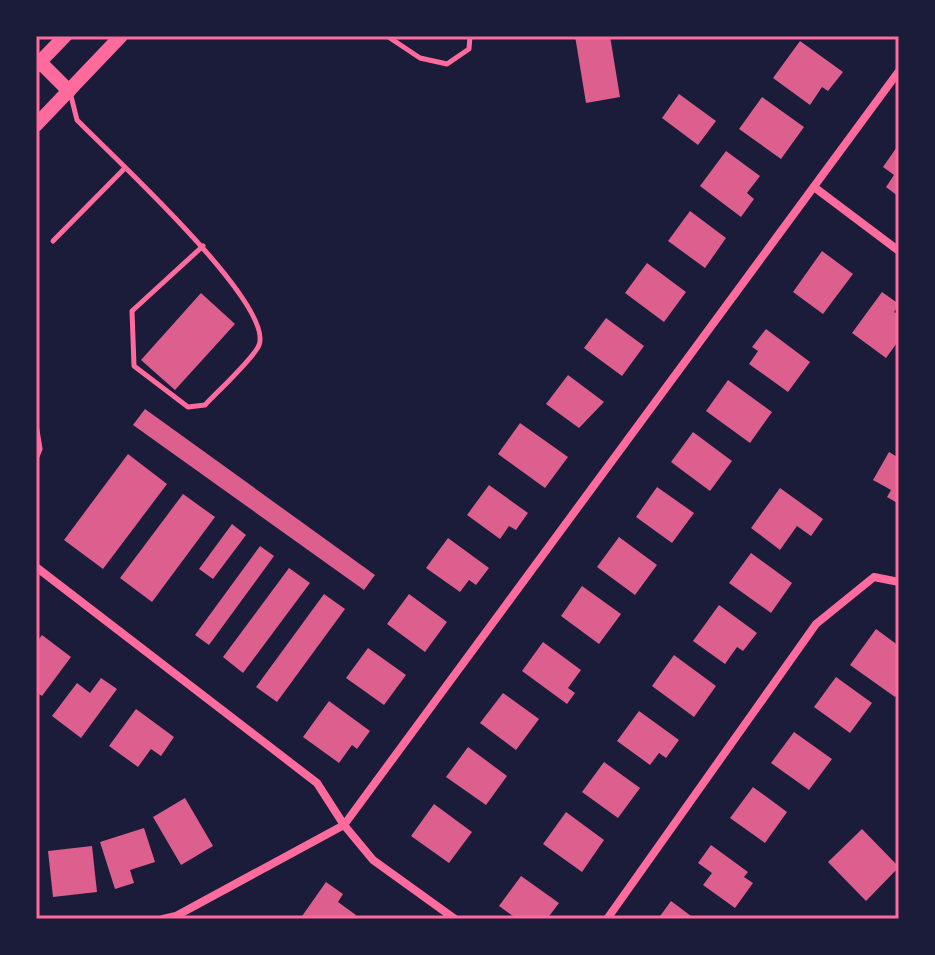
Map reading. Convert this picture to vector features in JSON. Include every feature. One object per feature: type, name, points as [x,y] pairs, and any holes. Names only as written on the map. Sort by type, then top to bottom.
[{"type":"main road","points":[[65,36],[37,62],[69,91]]},
{"type":"main road","points":[[36,125],[121,36]]},
{"type":"street","points":[[163,919],[177,918],[344,825],[899,71]]},
{"type":"street","points":[[814,187],[899,251]]},
{"type":"street","points":[[36,567],[317,783],[344,825],[373,860],[455,919]]},
{"type":"street","points":[[607,919],[816,624],[874,577],[899,582]]},
{"type":"lane","points":[[387,36],[420,58],[447,64],[469,49],[470,36]]},
{"type":"lane","points":[[69,91],[77,120],[203,246],[260,324],[259,346],[205,405],[188,407],[134,366],[132,311],[203,246]]},
{"type":"lane","points":[[53,241],[125,168]]},
{"type":"lane","points":[[36,424],[40,449],[36,459]]},
{"type":"building","points":[[575,36],[610,36],[620,97],[586,103]]},
{"type":"building","points":[[800,41],[843,72],[828,91],[822,87],[810,105],[773,78]]},
{"type":"building","points":[[679,94],[716,121],[698,145],[662,118]]},
{"type":"building","points":[[762,97],[804,127],[781,159],[739,129]]},
{"type":"building","points":[[899,144],[899,197],[886,187],[894,175],[883,167]]},
{"type":"building","points":[[726,151],[760,176],[747,193],[754,199],[741,217],[700,186]]},
{"type":"building","points":[[690,211],[726,238],[705,268],[668,241]]},
{"type":"building","points":[[822,251],[853,274],[823,314],[793,292]]},
{"type":"building","points":[[647,263],[686,292],[664,322],[625,293]]},
{"type":"building","points":[[882,292],[899,304],[894,312],[899,315],[899,340],[886,358],[852,333]]},
{"type":"building","points":[[201,293],[235,324],[175,390],[141,360]]},
{"type":"building","points":[[606,318],[644,346],[622,376],[584,348]]},
{"type":"building","points":[[766,329],[810,362],[788,392],[749,364],[758,351],[752,347]]},
{"type":"building","points":[[568,375],[604,402],[579,428],[546,404]]},
{"type":"building","points":[[728,380],[772,412],[750,443],[706,411]]},
{"type":"building","points":[[145,409],[375,575],[364,590],[133,425]]},
{"type":"building","points":[[520,423],[568,457],[545,488],[498,454]]},
{"type":"building","points":[[693,432],[732,461],[710,491],[671,462]]},
{"type":"building","points":[[889,452],[899,458],[899,504],[887,497],[891,490],[873,480]]},
{"type":"building","points":[[128,454],[167,484],[103,569],[64,540]]},
{"type":"building","points":[[489,485],[528,513],[516,530],[509,526],[500,539],[467,515]]},
{"type":"building","points":[[657,487],[694,513],[672,543],[636,517]]},
{"type":"building","points":[[780,488],[823,519],[811,536],[797,526],[780,550],[751,528]]},
{"type":"building","points":[[183,494],[215,517],[152,602],[120,578]]},
{"type":"building","points":[[232,524],[246,535],[213,579],[199,569]]},
{"type":"building","points":[[619,537],[657,565],[635,595],[597,567]]},
{"type":"building","points":[[448,538],[489,568],[476,585],[469,580],[460,592],[426,568]]},
{"type":"building","points":[[260,546],[274,556],[209,645],[195,635]]},
{"type":"building","points":[[751,553],[792,583],[771,613],[729,583]]},
{"type":"building","points":[[289,568],[310,583],[243,673],[223,657]]},
{"type":"building","points":[[582,586],[621,614],[599,644],[561,616]]},
{"type":"building","points":[[324,594],[345,609],[277,702],[256,687]]},
{"type":"building","points":[[409,594],[447,622],[425,652],[387,624]]},
{"type":"building","points":[[719,605],[757,633],[743,651],[737,647],[725,664],[693,641]]},
{"type":"building","points":[[876,629],[899,646],[899,692],[895,697],[850,665]]},
{"type":"building","points":[[42,635],[71,657],[42,696],[36,692],[36,643]]},
{"type":"building","points":[[543,642],[581,670],[568,688],[575,693],[567,704],[522,671]]},
{"type":"building","points":[[368,648],[406,675],[384,705],[346,678]]},
{"type":"building","points":[[674,655],[716,686],[694,717],[652,686]]},
{"type":"building","points":[[836,677],[872,703],[850,733],[814,707]]},
{"type":"building","points":[[101,678],[117,689],[81,738],[52,716],[77,683],[90,693]]},
{"type":"building","points":[[503,693],[539,719],[516,750],[480,723]]},
{"type":"building","points":[[329,701],[370,731],[357,749],[352,745],[339,763],[303,737]]},
{"type":"building","points":[[136,709],[174,737],[161,756],[151,749],[138,767],[109,746]]},
{"type":"building","points":[[639,711],[679,740],[666,758],[659,753],[650,765],[617,741]]},
{"type":"building","points":[[794,732],[832,759],[809,790],[771,763]]},
{"type":"building","points":[[468,747],[507,776],[486,805],[446,777]]},
{"type":"building","points":[[604,762],[640,788],[618,818],[582,792]]},
{"type":"building","points":[[753,787],[787,812],[765,843],[730,818]]},
{"type":"building","points":[[185,798],[213,846],[181,865],[153,817]]},
{"type":"building","points":[[434,804],[472,832],[449,863],[411,836]]},
{"type":"building","points":[[566,812],[604,840],[582,872],[543,844]]},
{"type":"building","points":[[144,828],[155,862],[130,870],[134,883],[115,889],[100,842]]},
{"type":"building","points":[[862,829],[899,867],[866,901],[828,862]]},
{"type":"building","points":[[711,845],[748,872],[744,877],[753,883],[735,908],[703,885],[712,873],[698,863]]},
{"type":"building","points":[[92,846],[97,892],[53,897],[48,851]]},
{"type":"building","points":[[521,876],[559,903],[547,919],[517,919],[499,906]]},
{"type":"building","points":[[326,882],[343,894],[338,902],[356,915],[353,919],[300,919]]},
{"type":"building","points":[[671,901],[695,919],[658,919]]}]
